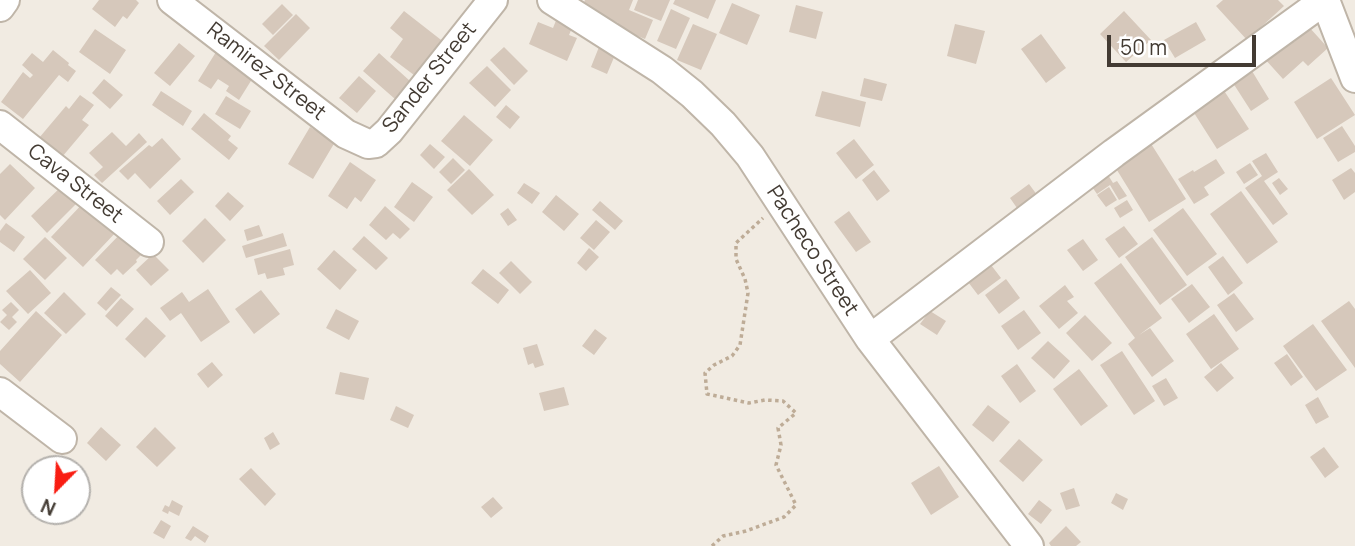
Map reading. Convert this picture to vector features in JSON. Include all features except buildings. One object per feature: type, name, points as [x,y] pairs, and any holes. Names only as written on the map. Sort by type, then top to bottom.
[{"type":"street","points":[[0,6],[5,0]]},
{"type":"street","name":"Ramirez Street","points":[[172,0],[309,107],[361,142]]},
{"type":"street","name":"Sander Street","points":[[361,142],[376,143],[389,131],[493,0]]},
{"type":"street","name":"Pacheco Street","points":[[552,0],[662,70],[723,124],[750,156],[870,339],[1029,546]]},
{"type":"street","points":[[870,339],[1114,153],[1325,0],[1355,78]]},
{"type":"street","name":"Cava Street","points":[[0,125],[149,242]]},
{"type":"street","points":[[0,392],[62,439]]},
{"type":"path","points":[[712,546],[723,536],[784,517],[796,505],[776,465],[781,445],[778,428],[796,414],[782,401],[749,403],[707,394],[705,373],[732,356],[740,345],[748,293],[736,259],[736,243],[764,218],[786,211]]}]
